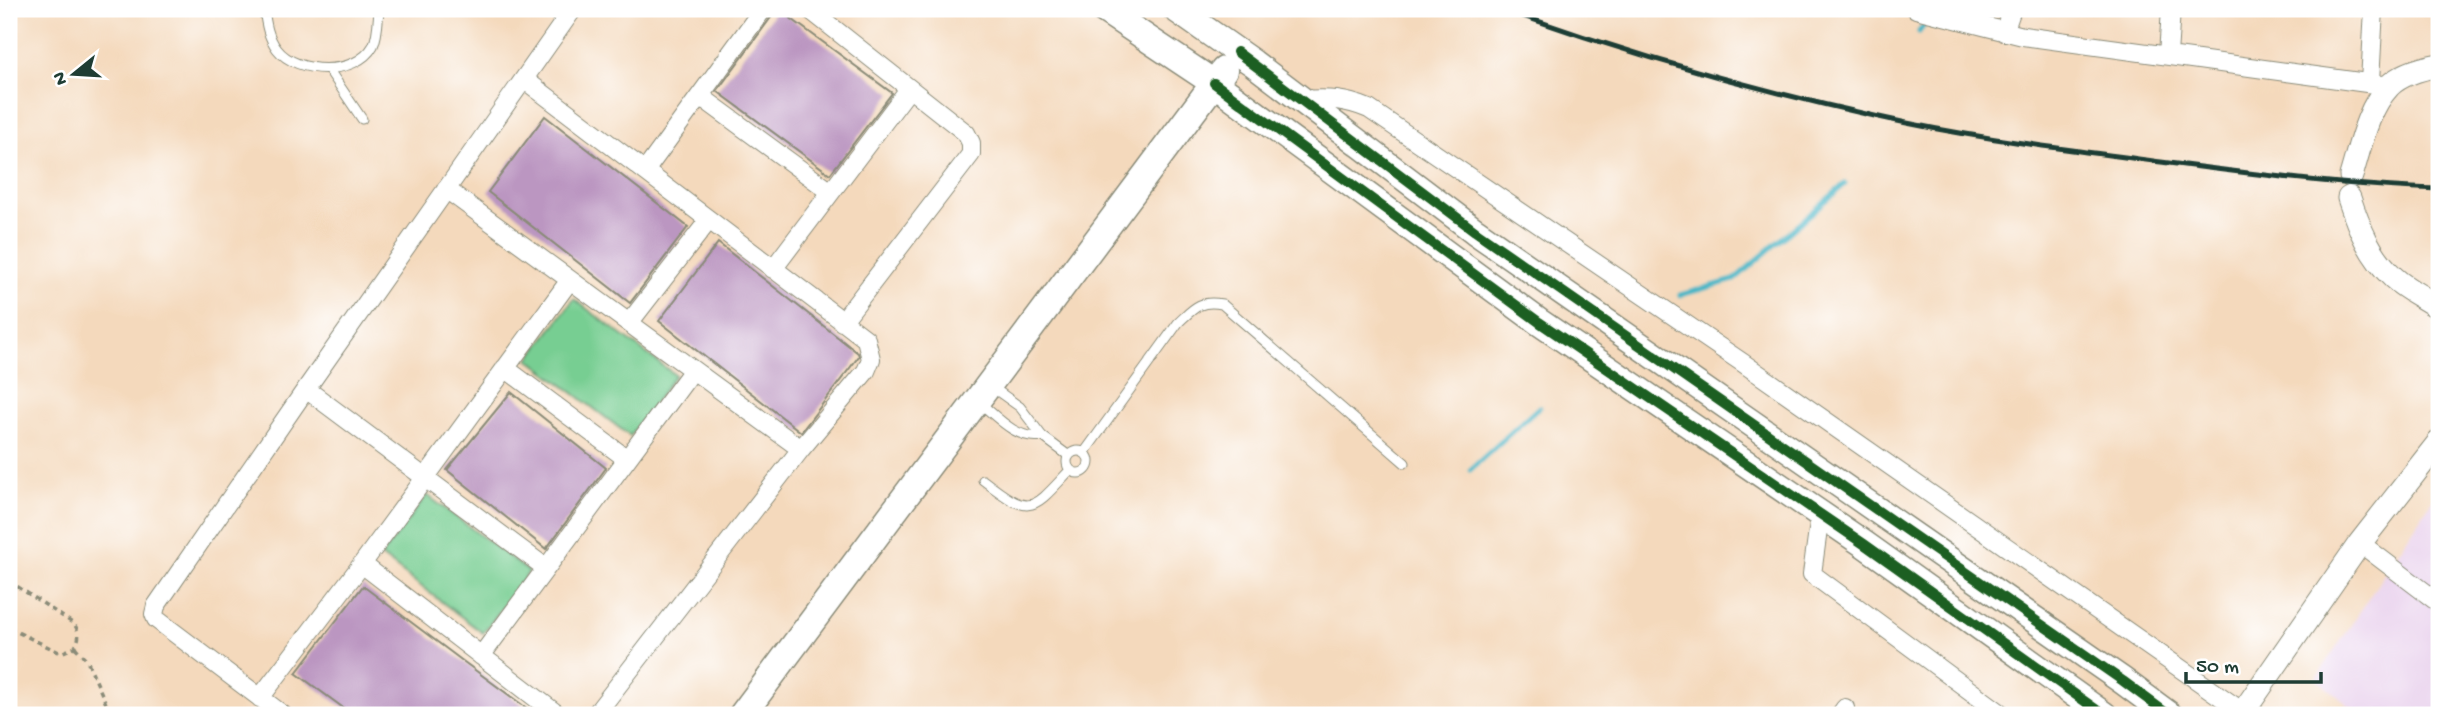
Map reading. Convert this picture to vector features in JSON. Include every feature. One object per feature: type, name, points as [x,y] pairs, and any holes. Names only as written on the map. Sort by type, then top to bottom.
[{"type":"main road","points":[[1103,9],[1214,83],[1539,322],[2104,715]]},
{"type":"main road","points":[[1176,9],[1475,231],[2169,715]]},
{"type":"main road","points":[[742,715],[1237,52]]},
{"type":"street","points":[[283,715],[156,620],[154,614],[159,601],[573,9]]},
{"type":"street","points":[[645,171],[764,9]]},
{"type":"street","points":[[809,9],[966,133],[971,143],[971,154],[842,322]]},
{"type":"street","points":[[1916,9],[2004,32],[2380,84],[2439,65]]},
{"type":"street","points":[[2004,32],[2012,9]]},
{"type":"street","points":[[2168,55],[2171,9]]},
{"type":"street","points":[[2374,9],[2380,84],[2350,187],[2360,232],[2376,258],[2395,278],[2439,308]]},
{"type":"street","points":[[525,80],[866,339],[871,359],[866,371],[595,715]]},
{"type":"street","points":[[773,269],[909,89]]},
{"type":"street","points":[[700,96],[831,192]]},
{"type":"street","points":[[1302,100],[1335,99],[1353,102],[1369,109],[1754,371],[2244,714],[2360,543],[2439,442]]},
{"type":"street","points":[[446,190],[802,449]]},
{"type":"street","points":[[629,323],[709,220]]},
{"type":"street","points":[[260,698],[362,564],[570,280]]},
{"type":"street","points":[[505,368],[627,459]]},
{"type":"street","points":[[481,656],[693,370]]},
{"type":"street","points":[[306,389],[546,568]]},
{"type":"street","points":[[1820,515],[1812,574],[2003,715]]},
{"type":"street","points":[[2360,543],[2439,603]]},
{"type":"street","points":[[362,564],[558,715]]},
{"type":"lane","points":[[264,9],[268,33],[279,51],[299,64],[329,70],[359,60],[373,46],[379,9]]},
{"type":"lane","points":[[329,70],[362,119]]},
{"type":"lane","points":[[1084,453],[1178,323],[1198,305],[1209,302],[1222,304],[1405,463]]},
{"type":"lane","points":[[982,392],[1020,407],[1042,436],[1069,456]]},
{"type":"lane","points":[[982,392],[1017,433],[1031,438],[1042,436]]},
{"type":"lane","points":[[1078,451],[1084,453],[1089,462],[1087,469],[1081,473],[1070,470],[1067,463],[1069,456],[1078,451]]},
{"type":"lane","points":[[983,480],[1009,500],[1022,506],[1033,505],[1040,502],[1070,470]]},
{"type":"path","points":[[9,581],[75,624],[79,638],[75,647],[61,653],[9,628]]},
{"type":"path","points":[[75,647],[87,660],[111,715]]},
{"type":"shaded area","points":[[2439,490],[2439,715],[2361,715],[2316,679]]},
{"type":"green space","points":[[574,299],[675,375],[630,436],[529,359]]},
{"type":"green space","points":[[427,495],[529,572],[483,633],[381,556]]},
{"type":"building","points":[[774,9],[778,9],[892,93],[830,174],[717,91],[772,16]]},
{"type":"building","points":[[545,116],[688,227],[630,303],[488,192]]},
{"type":"building","points":[[718,243],[858,353],[859,356],[801,432],[659,321]]},
{"type":"building","points":[[511,392],[606,468],[546,549],[447,470]]},
{"type":"building","points":[[363,586],[536,715],[353,715],[296,673]]},
{"type":"waterway","points":[[1919,32],[1928,19]]},
{"type":"waterway","points":[[1680,295],[1734,280],[1845,184]]},
{"type":"waterway","points":[[1470,470],[1539,407]]},
{"type":"railway","points":[[1503,9],[1690,69],[1831,106],[1949,131],[2230,171],[2439,189]]},
{"type":"cycle path","points":[[1237,52],[1475,231],[2169,715]]},
{"type":"cycle path","points":[[1214,83],[1539,322],[1864,544],[2104,715]]}]
